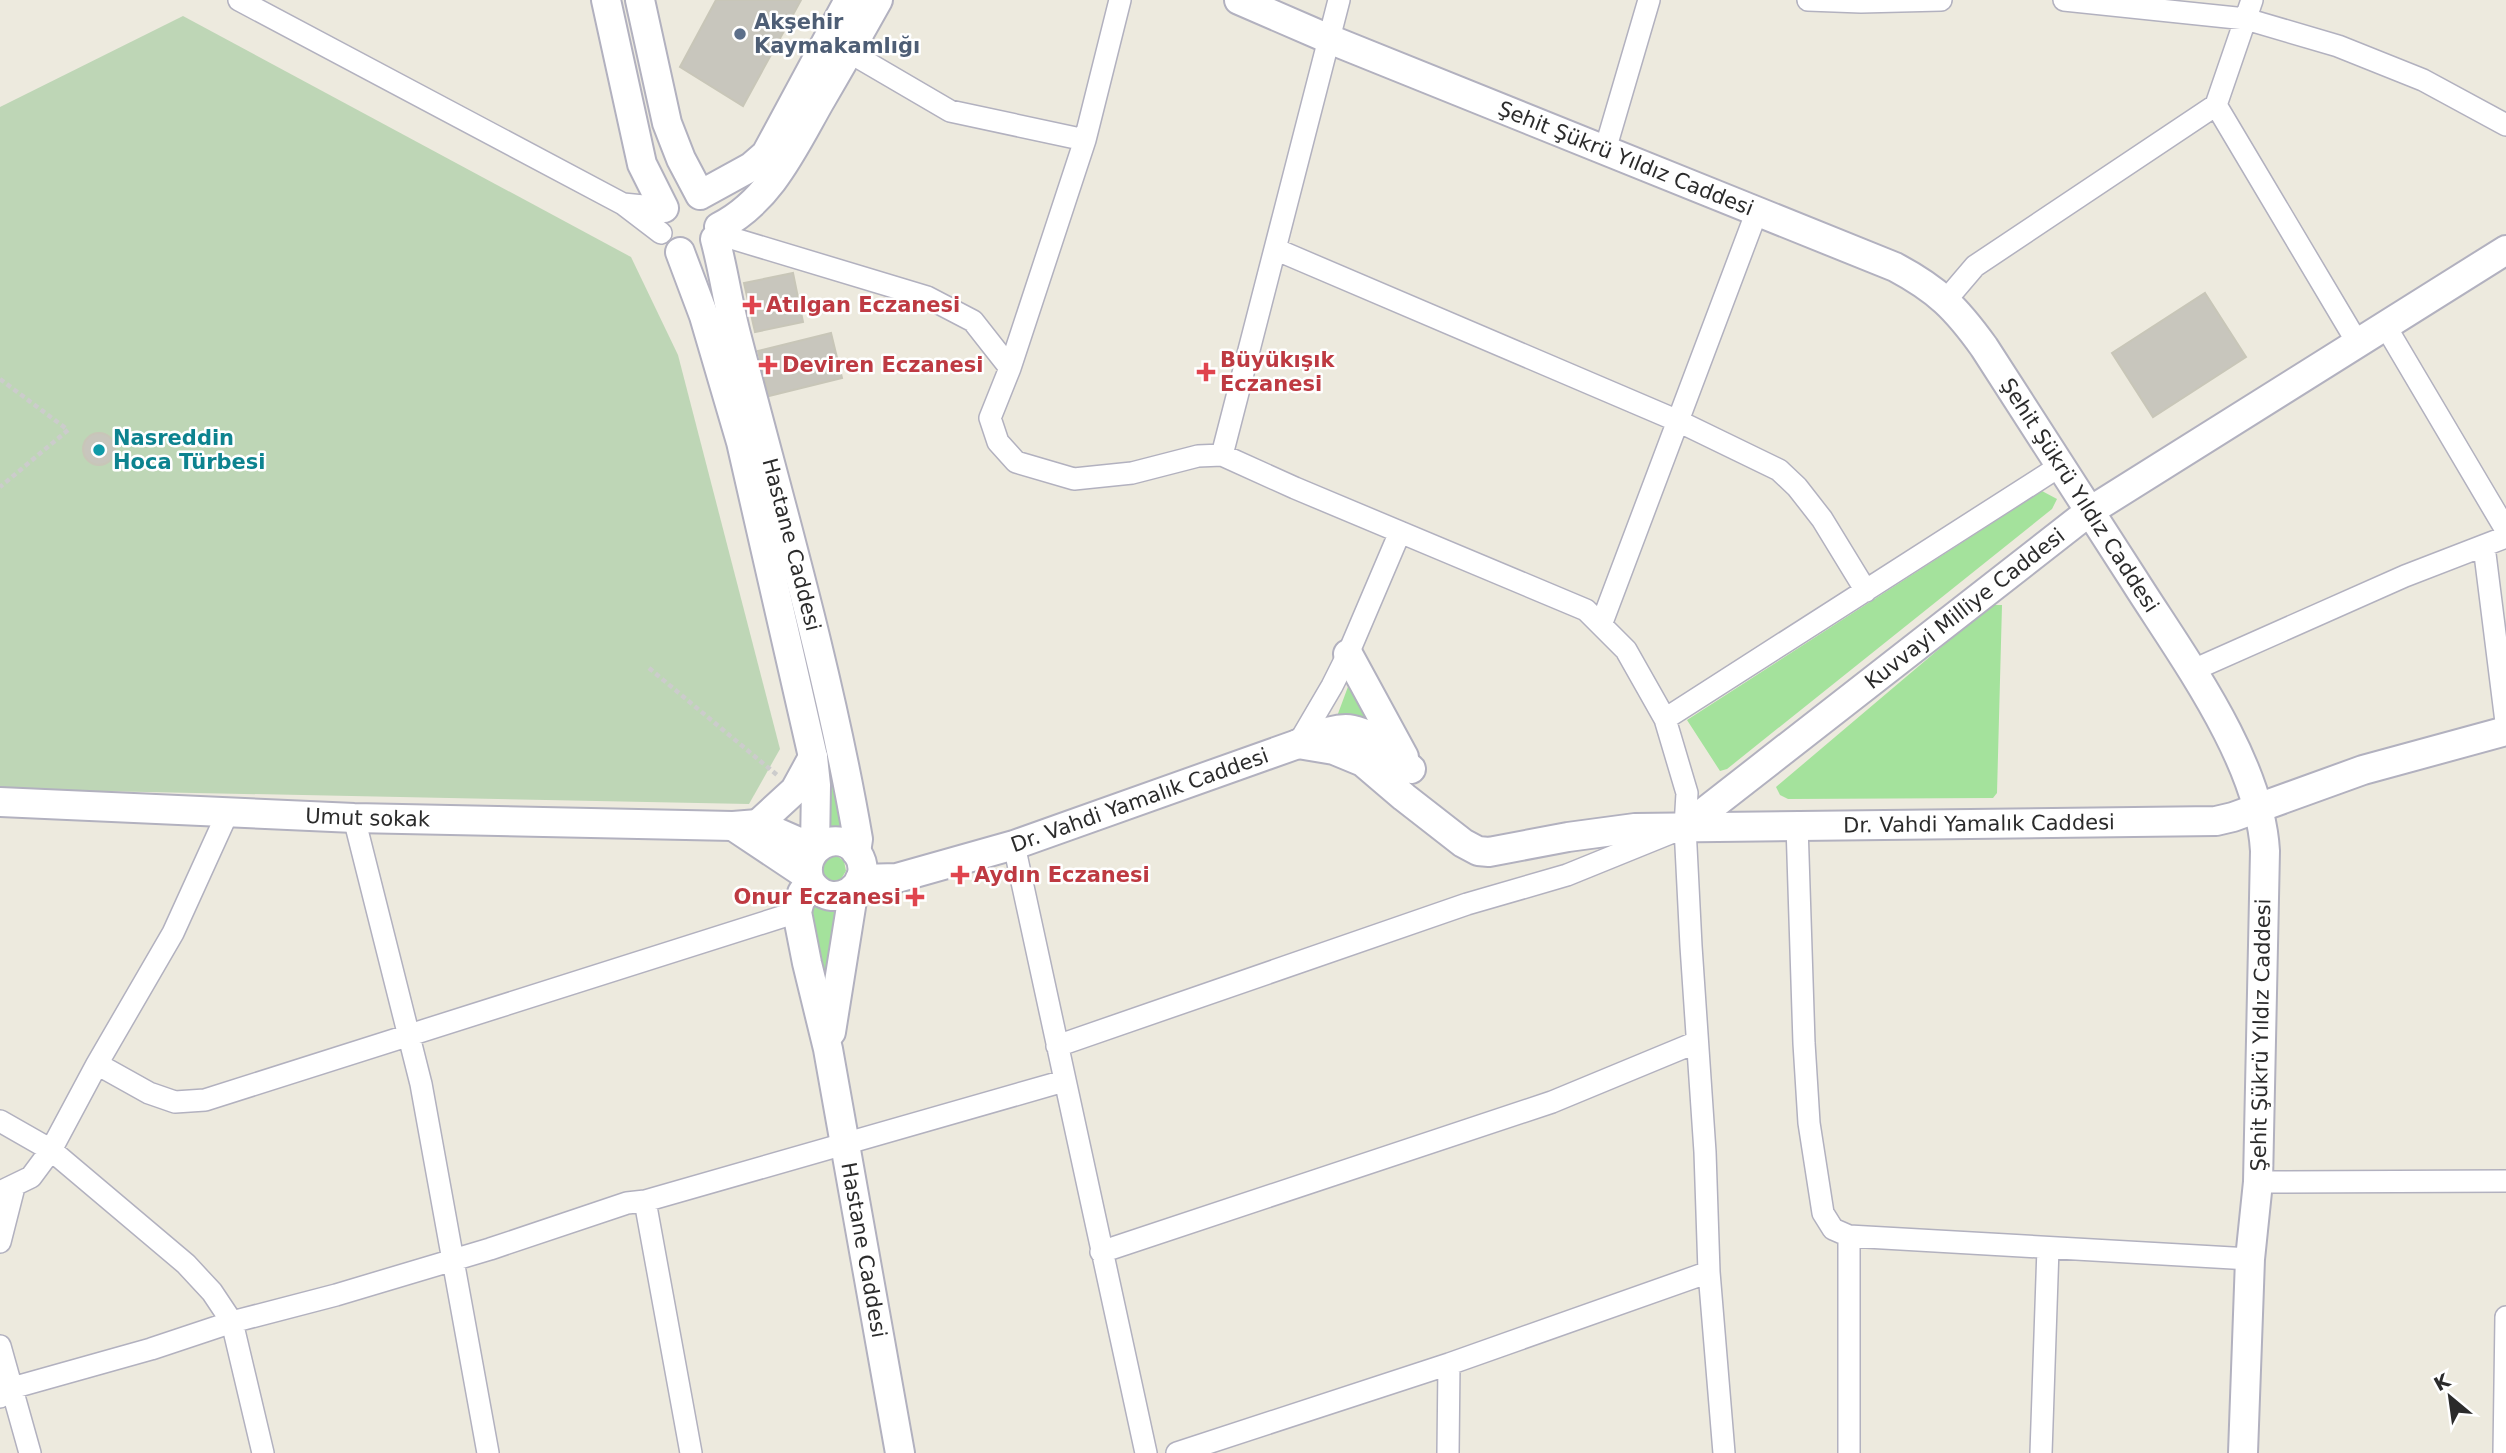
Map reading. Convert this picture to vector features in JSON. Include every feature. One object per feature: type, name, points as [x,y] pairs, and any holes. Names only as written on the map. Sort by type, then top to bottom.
[{"type":"street","points":[[239,0],[623,204],[700,252],[754,203],[784,165],[878,0]]},
{"type":"street","name":"Hastane Caddesi","points":[[606,0],[642,164],[704,316],[741,442],[813,757],[817,785],[811,869],[797,912],[828,1049],[900,1453]]},
{"type":"street","points":[[640,0],[667,123],[681,159],[700,195],[715,207],[718,233]]},
{"type":"street","points":[[668,231],[680,195],[700,195],[751,167],[766,154],[849,0]]},
{"type":"street","points":[[1120,0],[1085,140],[1010,368],[990,418],[998,442],[1016,462],[1074,479],[1132,473],[1198,456],[1222,455],[1586,610],[1626,650],[1665,719],[1687,793],[1685,827],[1705,1152],[1709,1272],[1724,1453]]},
{"type":"street","name":"Şehit Şükrü Yıldız Caddesi","points":[[1239,0],[1329,40],[1895,267],[1926,284],[1946,300],[1984,346],[2191,671],[2226,732],[2264,825],[2258,1182],[2250,1259],[2243,1453]]},
{"type":"street","points":[[1222,455],[1339,0]]},
{"type":"street","points":[[1605,150],[1649,0]]},
{"type":"street","points":[[1808,0],[1941,0]]},
{"type":"street","points":[[2064,0],[2249,9],[2423,80],[2506,125]]},
{"type":"street","points":[[1946,300],[1975,266],[2216,105],[2249,9]]},
{"type":"street","points":[[849,52],[950,111],[1085,140]]},
{"type":"street","points":[[2216,105],[2357,342]]},
{"type":"street","points":[[1601,625],[1758,211]]},
{"type":"street","points":[[718,233],[927,297],[973,321],[1010,368]]},
{"type":"street","name":"Hastane Caddesi","points":[[718,233],[737,338],[841,745],[858,839],[857,873],[828,1049]]},
{"type":"street","points":[[1275,249],[1678,422],[1779,470],[1797,487],[1822,520],[1866,591]]},
{"type":"street","name":"Kuvvayi Milliye Caddesi","points":[[1685,827],[2090,511],[2506,250]]},
{"type":"street","points":[[2386,327],[2506,530]]},
{"type":"street","points":[[1665,719],[2060,466]]},
{"type":"street","points":[[1298,744],[1348,654],[1400,532]]},
{"type":"street","points":[[2191,671],[2404,576],[2506,537]]},
{"type":"street","points":[[2484,546],[2506,722]]},
{"type":"street","name":"Dr. Vahdi Yamalık Caddesi","points":[[1348,654],[1447,829]]},
{"type":"street","name":"Dr. Vahdi Yamalık Caddesi","points":[[857,873],[897,878],[1014,845],[1298,744],[1333,729],[1344,727],[1357,730],[1411,769]]},
{"type":"street","name":"Dr. Vahdi Yamalık Caddesi","points":[[1298,744],[1334,750],[1363,762],[1464,843],[1478,851],[1489,852],[1635,828],[2216,821],[2364,769],[2506,731]]},
{"type":"street","points":[[811,869],[825,843],[836,841],[848,844],[857,873],[844,895],[827,895],[817,890],[811,869],[745,825],[794,790],[813,757]]},
{"type":"street","name":"Umut sokak","points":[[0,802],[354,818],[745,825]]},
{"type":"street","points":[[0,1242],[7,1190],[31,1177],[51,1150],[173,933],[228,811]]},
{"type":"street","points":[[354,818],[410,1035],[488,1453]]},
{"type":"street","points":[[1797,825],[1809,1123],[1824,1213],[1833,1229],[1849,1236],[2250,1259]]},
{"type":"street","points":[[1057,1046],[1467,904],[1567,874],[1685,827]]},
{"type":"street","points":[[1014,845],[1146,1453]]},
{"type":"street","points":[[97,1064],[149,1093],[175,1102],[205,1100],[797,912]]},
{"type":"street","points":[[1101,1252],[1552,1102],[1697,1042]]},
{"type":"street","points":[[6,1393],[232,1322],[337,1295],[453,1260],[627,1203],[645,1201],[1064,1081]]},
{"type":"street","points":[[0,1121],[51,1150],[186,1264],[212,1292],[232,1322],[263,1453]]},
{"type":"street","points":[[2258,1182],[2506,1181]]},
{"type":"street","points":[[645,1201],[691,1453]]},
{"type":"street","points":[[1849,1236],[1849,1453]]},
{"type":"street","points":[[2041,1453],[2048,1248]]},
{"type":"street","points":[[1178,1453],[1449,1364],[1709,1272]]},
{"type":"street","points":[[2504,1453],[2506,1317]]},
{"type":"street","points":[[0,1346],[6,1393],[30,1453]]},
{"type":"street","points":[[1448,1453],[1449,1364]]},
{"type":"path","points":[[0,379],[68,430],[0,487]]},
{"type":"path","points":[[649,668],[794,790]]},
{"type":"green space","points":[[183,16],[631,257],[678,355],[780,749],[749,804],[0,789],[0,107]]},
{"type":"green space","points":[[2042,491],[2057,499],[2052,509],[1727,769],[1720,771],[1687,720]]},
{"type":"green space","points":[[1991,605],[2002,605],[1997,793],[1993,798],[1788,799],[1780,795],[1776,787]]},
{"type":"green space","points":[[1349,684],[1377,731],[1336,719]]},
{"type":"green space","points":[[827,742],[851,836],[825,831],[830,786]]},
{"type":"green space","points":[[833,853],[844,861],[846,871],[841,879],[832,883],[822,879],[817,862]]},
{"type":"green space","points":[[811,903],[844,905],[829,1016]]},
{"type":"building","name":"Akşehir Kaymakamlığı","points":[[716,0],[801,0],[743,106],[680,67]]},
{"type":"building","points":[[793,273],[803,322],[755,332],[744,283]]},
{"type":"building","points":[[2205,293],[2246,357],[2153,417],[2112,353]]},
{"type":"building","points":[[831,333],[842,378],[769,396],[758,351]]},
{"type":"building","name":"Nasreddin Hoca Türbesi","points":[[99,433],[111,437],[115,449],[111,461],[99,465],[87,461],[83,449],[87,437]]},
{"type":"place","name":"Akşehir Kaymakamlığı","points":[[740,34]]},
{"type":"place","name":"Atılgan Eczanesi","points":[[752,305]]},
{"type":"place","name":"Deviren Eczanesi","points":[[768,365]]},
{"type":"place","name":"Büyükışık Eczanesi","points":[[1206,372]]},
{"type":"place","name":"Nasreddin Hoca Türbesi","points":[[99,450]]},
{"type":"place","name":"Aydın Eczanesi","points":[[960,875]]},
{"type":"place","name":"Onur Eczanesi","points":[[915,897]]}]
